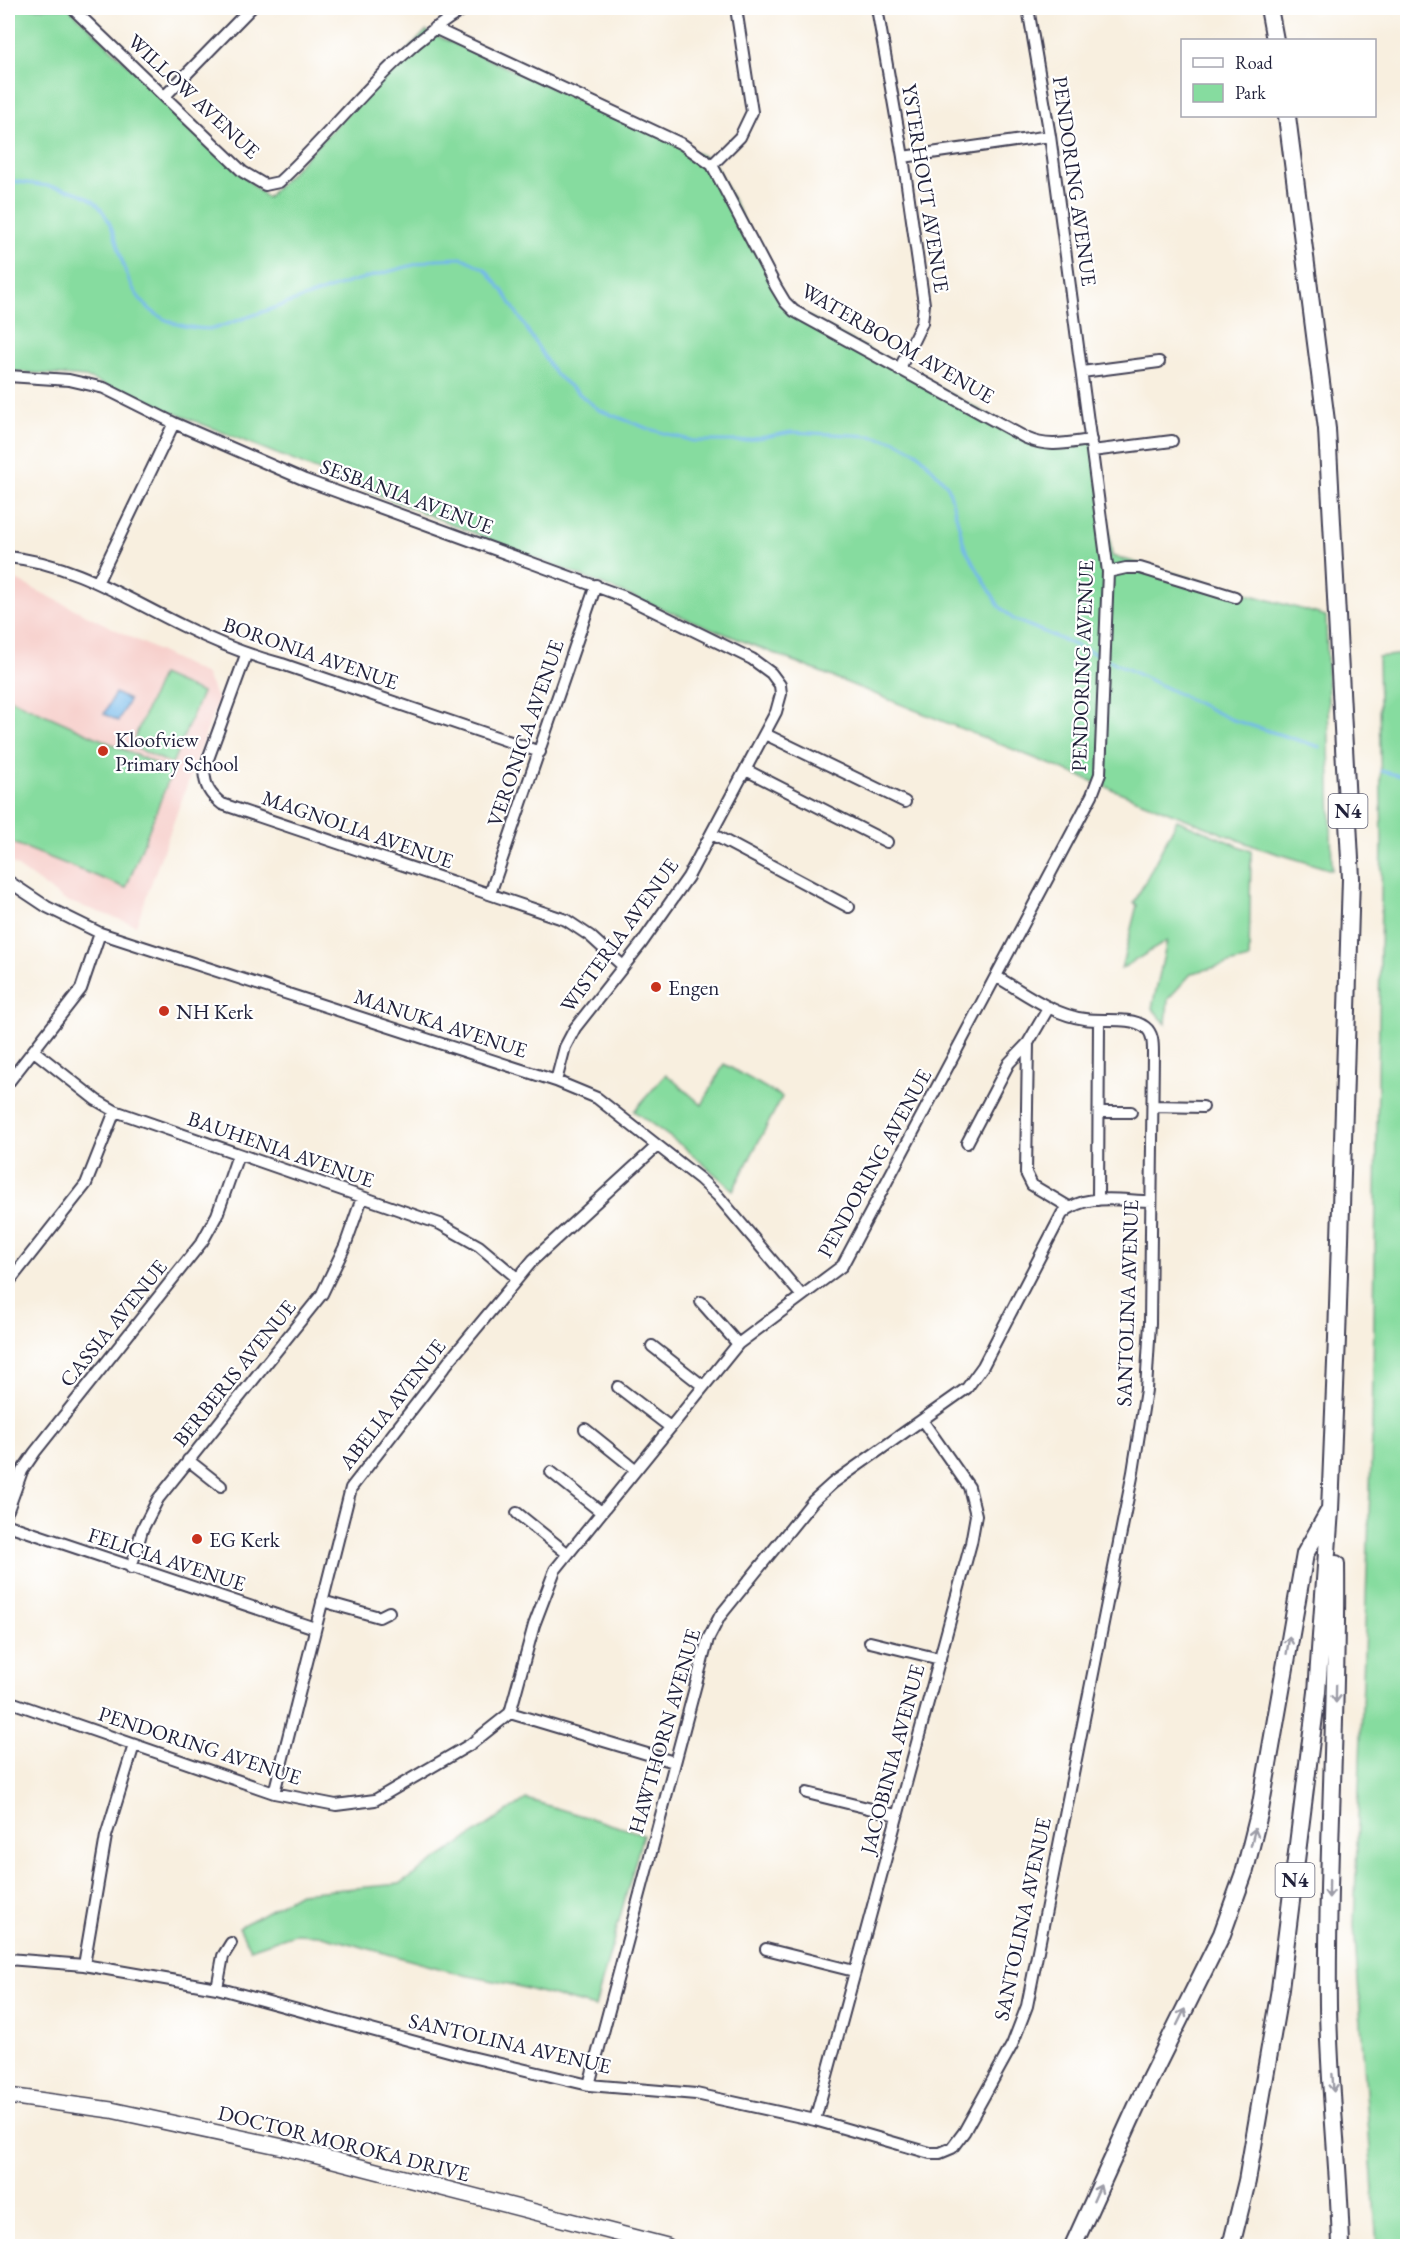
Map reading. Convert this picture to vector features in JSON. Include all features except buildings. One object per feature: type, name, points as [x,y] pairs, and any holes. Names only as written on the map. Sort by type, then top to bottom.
[{"type":"highway","points":[[1269,8],[1275,39]]},
{"type":"highway","name":"N4","points":[[1231,2247],[1246,2181],[1280,1989],[1317,1692],[1330,1510],[1352,879],[1327,429],[1287,117]]},
{"type":"highway","points":[[1073,2247],[1140,2099],[1222,1934],[1245,1870],[1264,1789],[1305,1554],[1330,1510]]},
{"type":"highway","points":[[1330,1510],[1336,1542],[1336,1655],[1328,2007],[1341,2247]]},
{"type":"main road","name":"DOCTOR MOROKA DRIVE","points":[[8,2096],[111,2110],[283,2147],[667,2247]]},
{"type":"street","name":"WILLOW AVENUE","points":[[72,8],[243,172],[265,185],[279,182],[285,177],[405,53],[434,28]]},
{"type":"street","points":[[434,28],[466,8]]},
{"type":"street","points":[[712,165],[740,137],[752,112],[736,8]]},
{"type":"street","name":"YSTERHOUT AVENUE","points":[[877,8],[903,157],[924,316],[899,370]]},
{"type":"street","name":"PENDORING AVENUE","points":[[8,1701],[274,1793],[336,1805],[375,1800],[471,1744],[510,1713],[550,1580],[568,1554],[738,1344],[842,1266],[998,977],[1096,786],[1102,750],[1108,572],[1050,136],[1028,8]]},
{"type":"street","points":[[165,96],[245,10]]},
{"type":"street","name":"WATERBOOM AVENUE","points":[[434,28],[682,144],[712,165],[785,302],[794,311],[899,370],[1033,441],[1056,445],[1091,446],[1172,441]]},
{"type":"street","points":[[903,157],[1050,136]]},
{"type":"street","points":[[1082,372],[1159,362]]},
{"type":"street","name":"SESBANIA AVENUE","points":[[8,376],[86,382],[104,388],[174,423],[305,480],[406,519],[596,585],[752,659],[771,673],[780,685]]},
{"type":"street","points":[[98,581],[174,423]]},
{"type":"street","name":"BORONIA AVENUE","points":[[8,557],[45,562],[98,581],[182,626],[246,655],[282,664],[540,752]]},
{"type":"street","points":[[1108,572],[1140,568],[1235,597]]},
{"type":"street","name":"VERONICA AVENUE","points":[[490,894],[596,585]]},
{"type":"street","name":"MAGNOLIA AVENUE","points":[[246,655],[204,770],[205,781],[213,797],[222,804],[566,920],[590,936],[624,966]]},
{"type":"street","name":"WISTERIA AVENUE","points":[[556,1081],[565,1047],[575,1028],[670,905],[712,834],[778,708],[780,685]]},
{"type":"street","points":[[765,734],[905,802]]},
{"type":"street","points":[[746,770],[887,842]]},
{"type":"street","points":[[712,834],[849,907]]},
{"type":"street","name":"MANUKA AVENUE","points":[[8,881],[47,907],[100,933],[556,1081],[597,1098],[718,1196],[802,1296]]},
{"type":"street","points":[[8,1083],[81,989],[100,933]]},
{"type":"street","name":"SANTOLINA AVENUE","points":[[8,1959],[84,1965],[217,1988],[467,2056],[589,2085],[696,2094],[815,2120],[911,2150],[940,2153],[952,2148],[964,2132],[1012,2045],[1024,2016],[1131,1484],[1146,1390],[1153,1106],[1152,1041],[1147,1029],[1126,1021],[1099,1021],[1064,1015],[998,977]]},
{"type":"street","points":[[967,1143],[1009,1063],[1028,1043],[1049,1007]]},
{"type":"street","points":[[1098,1200],[1099,1021]]},
{"type":"street","points":[[1028,1043],[1026,1173],[1032,1185],[1069,1207],[1077,1202],[1098,1200],[1151,1202]]},
{"type":"street","name":"BAUHENIA AVENUE","points":[[34,1051],[96,1100],[115,1111],[362,1198],[419,1215],[462,1234],[517,1278]]},
{"type":"street","points":[[1153,1106],[1203,1107]]},
{"type":"street","points":[[8,1283],[86,1184],[115,1111]]},
{"type":"street","points":[[1099,1112],[1131,1112]]},
{"type":"street","name":"ABELIA AVENUE","points":[[274,1793],[351,1488],[532,1260],[657,1146]]},
{"type":"street","name":"CASSIA AVENUE","points":[[8,1510],[22,1471],[35,1452],[202,1242],[217,1215],[237,1155]]},
{"type":"street","name":"BERBERIS AVENUE","points":[[131,1568],[142,1530],[151,1511],[322,1294],[345,1246],[362,1198]]},
{"type":"street","name":"HAWTHORN AVENUE","points":[[589,2085],[708,1639],[720,1616],[813,1501],[833,1483],[967,1388],[984,1366],[1062,1214],[1069,1207]]},
{"type":"street","points":[[701,1302],[738,1344]]},
{"type":"street","points":[[652,1346],[703,1386]]},
{"type":"street","points":[[618,1387],[670,1427]]},
{"type":"street","name":"JACOBINIA AVENUE","points":[[815,2120],[940,1659],[976,1515],[969,1487],[922,1420]]},
{"type":"street","points":[[585,1430],[636,1470]]},
{"type":"street","points":[[189,1460],[221,1486]]},
{"type":"street","points":[[551,1472],[601,1512]]},
{"type":"street","points":[[517,1514],[568,1554]]},
{"type":"street","name":"FELICIA AVENUE","points":[[8,1526],[315,1628]]},
{"type":"street","points":[[322,1601],[379,1617],[389,1612]]},
{"type":"street","points":[[870,1642],[940,1659]]},
{"type":"street","points":[[510,1713],[674,1762]]},
{"type":"street","points":[[84,1965],[106,1836],[134,1745]]},
{"type":"street","points":[[807,1793],[896,1815]]},
{"type":"street","points":[[217,1988],[223,1956],[231,1942]]},
{"type":"street","points":[[766,1949],[854,1971]]},
{"type":"shaded area","name":"Kloofview Primary School","points":[[8,576],[205,674],[218,700],[136,925],[64,900],[8,860]]},
{"type":"green space","points":[[8,8],[69,8],[267,198],[426,31],[712,160],[789,306],[1039,442],[1097,434],[1112,556],[1326,616],[1332,870],[1256,847],[85,377],[8,371]]},
{"type":"green space","points":[[1408,654],[1408,2246],[1377,2246],[1354,1926],[1372,1434],[1382,841],[1378,657]]},
{"type":"green space","points":[[161,675],[202,693],[172,764],[131,746]]},
{"type":"green space","points":[[8,698],[172,771],[126,888],[8,841]]},
{"type":"green space","points":[[1177,820],[1251,851],[1249,959],[1192,973],[1168,999],[1166,1024],[1152,1008],[1167,941],[1121,969],[1137,905],[1134,903]]},
{"type":"green space","points":[[724,1064],[782,1097],[733,1190],[685,1148],[634,1111],[666,1074],[702,1105]]},
{"type":"green space","points":[[526,1799],[643,1834],[595,2007],[509,1984],[464,1975],[319,1935],[294,1934],[250,1949],[239,1927],[300,1893],[400,1884]]},
{"type":"water","points":[[115,693],[129,700],[118,721],[104,714]]},
{"type":"waterway","points":[[8,180],[73,191],[96,203],[110,225],[130,283],[137,295],[154,313],[175,324],[213,329],[350,282],[436,259],[463,258],[485,269],[503,291],[555,374],[599,410],[649,429],[693,441],[742,441],[792,432],[870,436],[896,441],[918,453],[948,486],[965,548],[999,606],[1013,619],[1103,657]]},
{"type":"waterway","points":[[1109,660],[1230,719],[1320,747]]},
{"type":"waterway","points":[[1381,771],[1408,778]]},
{"type":"place","name":"Kloofview Primary School","points":[[103,751]]},
{"type":"place","name":"Engen","points":[[656,987]]},
{"type":"place","name":"NH Kerk","points":[[164,1011]]},
{"type":"place","name":"EG Kerk","points":[[197,1539]]}]
